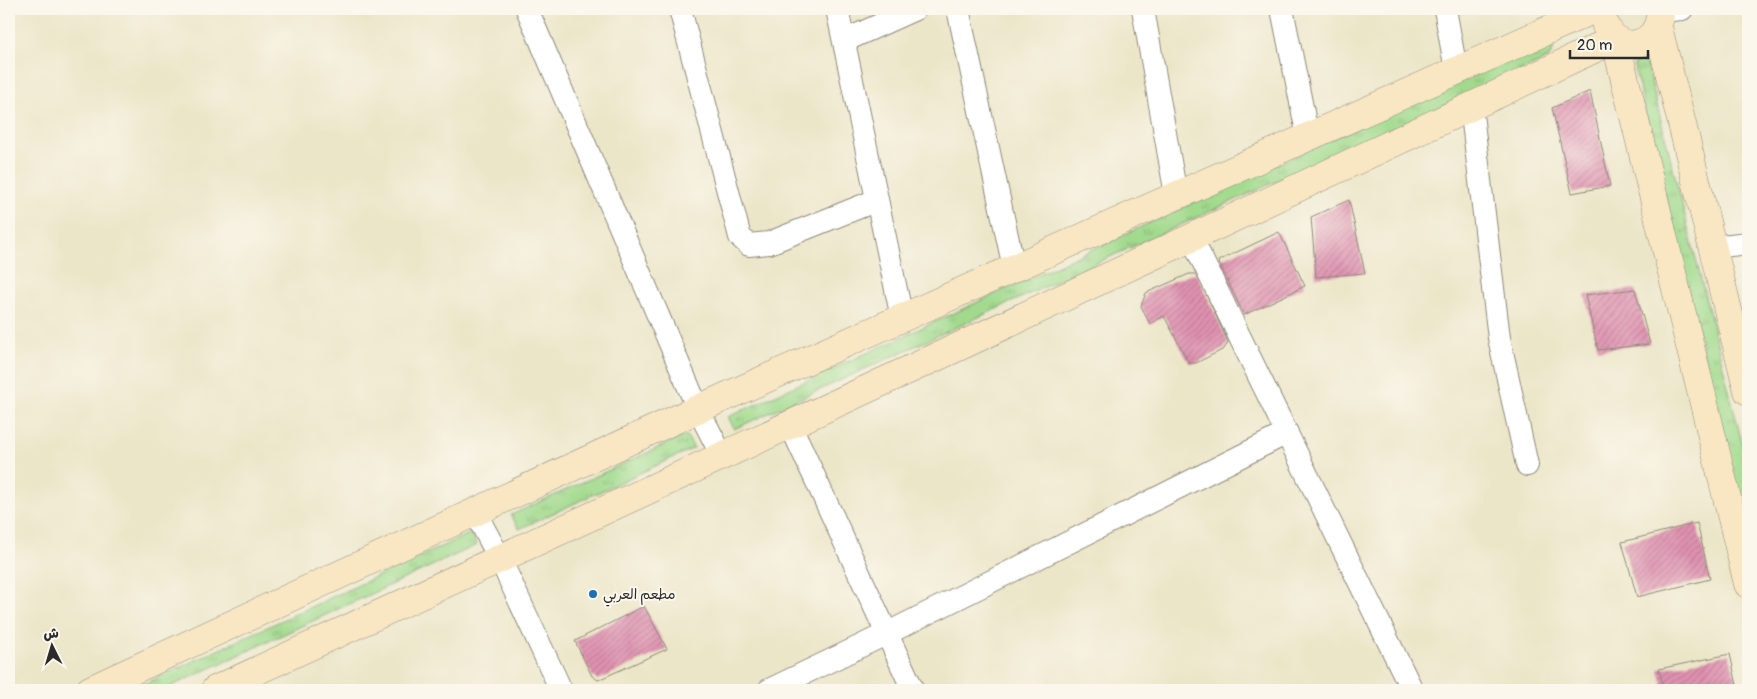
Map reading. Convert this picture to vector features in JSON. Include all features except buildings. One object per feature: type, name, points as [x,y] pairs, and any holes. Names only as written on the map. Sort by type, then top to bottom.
[{"type":"main road","points":[[90,690],[698,409],[1595,9]]},
{"type":"main road","points":[[1605,9],[1604,23],[1608,32],[1615,39],[1631,44],[1639,43],[1654,35],[1665,14]]},
{"type":"main road","points":[[1665,14],[1713,247],[1748,391]]},
{"type":"main road","points":[[215,690],[722,456],[1615,39]]},
{"type":"main road","points":[[1615,39],[1743,539],[1748,584]]},
{"type":"street","points":[[527,9],[698,409],[722,456]]},
{"type":"street","points":[[680,9],[740,237],[750,245],[769,243],[877,200]]},
{"type":"street","points":[[837,9],[902,318]]},
{"type":"street","points":[[844,40],[915,9]]},
{"type":"street","points":[[958,9],[1014,268]]},
{"type":"street","points":[[1143,9],[1176,196]]},
{"type":"street","points":[[1282,9],[1308,137]]},
{"type":"street","points":[[1445,9],[1456,70]]},
{"type":"street","points":[[1471,106],[1499,338],[1527,465]]},
{"type":"street","points":[[1191,237],[1412,690]]},
{"type":"street","points":[[1713,247],[1748,243]]},
{"type":"street","points":[[790,424],[914,690]]},
{"type":"street","points":[[769,690],[888,633],[1287,433]]},
{"type":"street","points":[[475,512],[500,558],[561,690]]},
{"type":"green space","points":[[1545,41],[1555,44],[1549,58],[734,429],[728,417]]},
{"type":"green space","points":[[1637,56],[1647,65],[1748,466],[1748,499],[1738,496],[1634,66]]},
{"type":"green space","points":[[686,435],[694,448],[519,529],[511,515]]},
{"type":"green space","points":[[471,533],[477,545],[163,690],[131,690]]},
{"type":"place","name":"مطعم العربي","points":[[593,594]]}]
